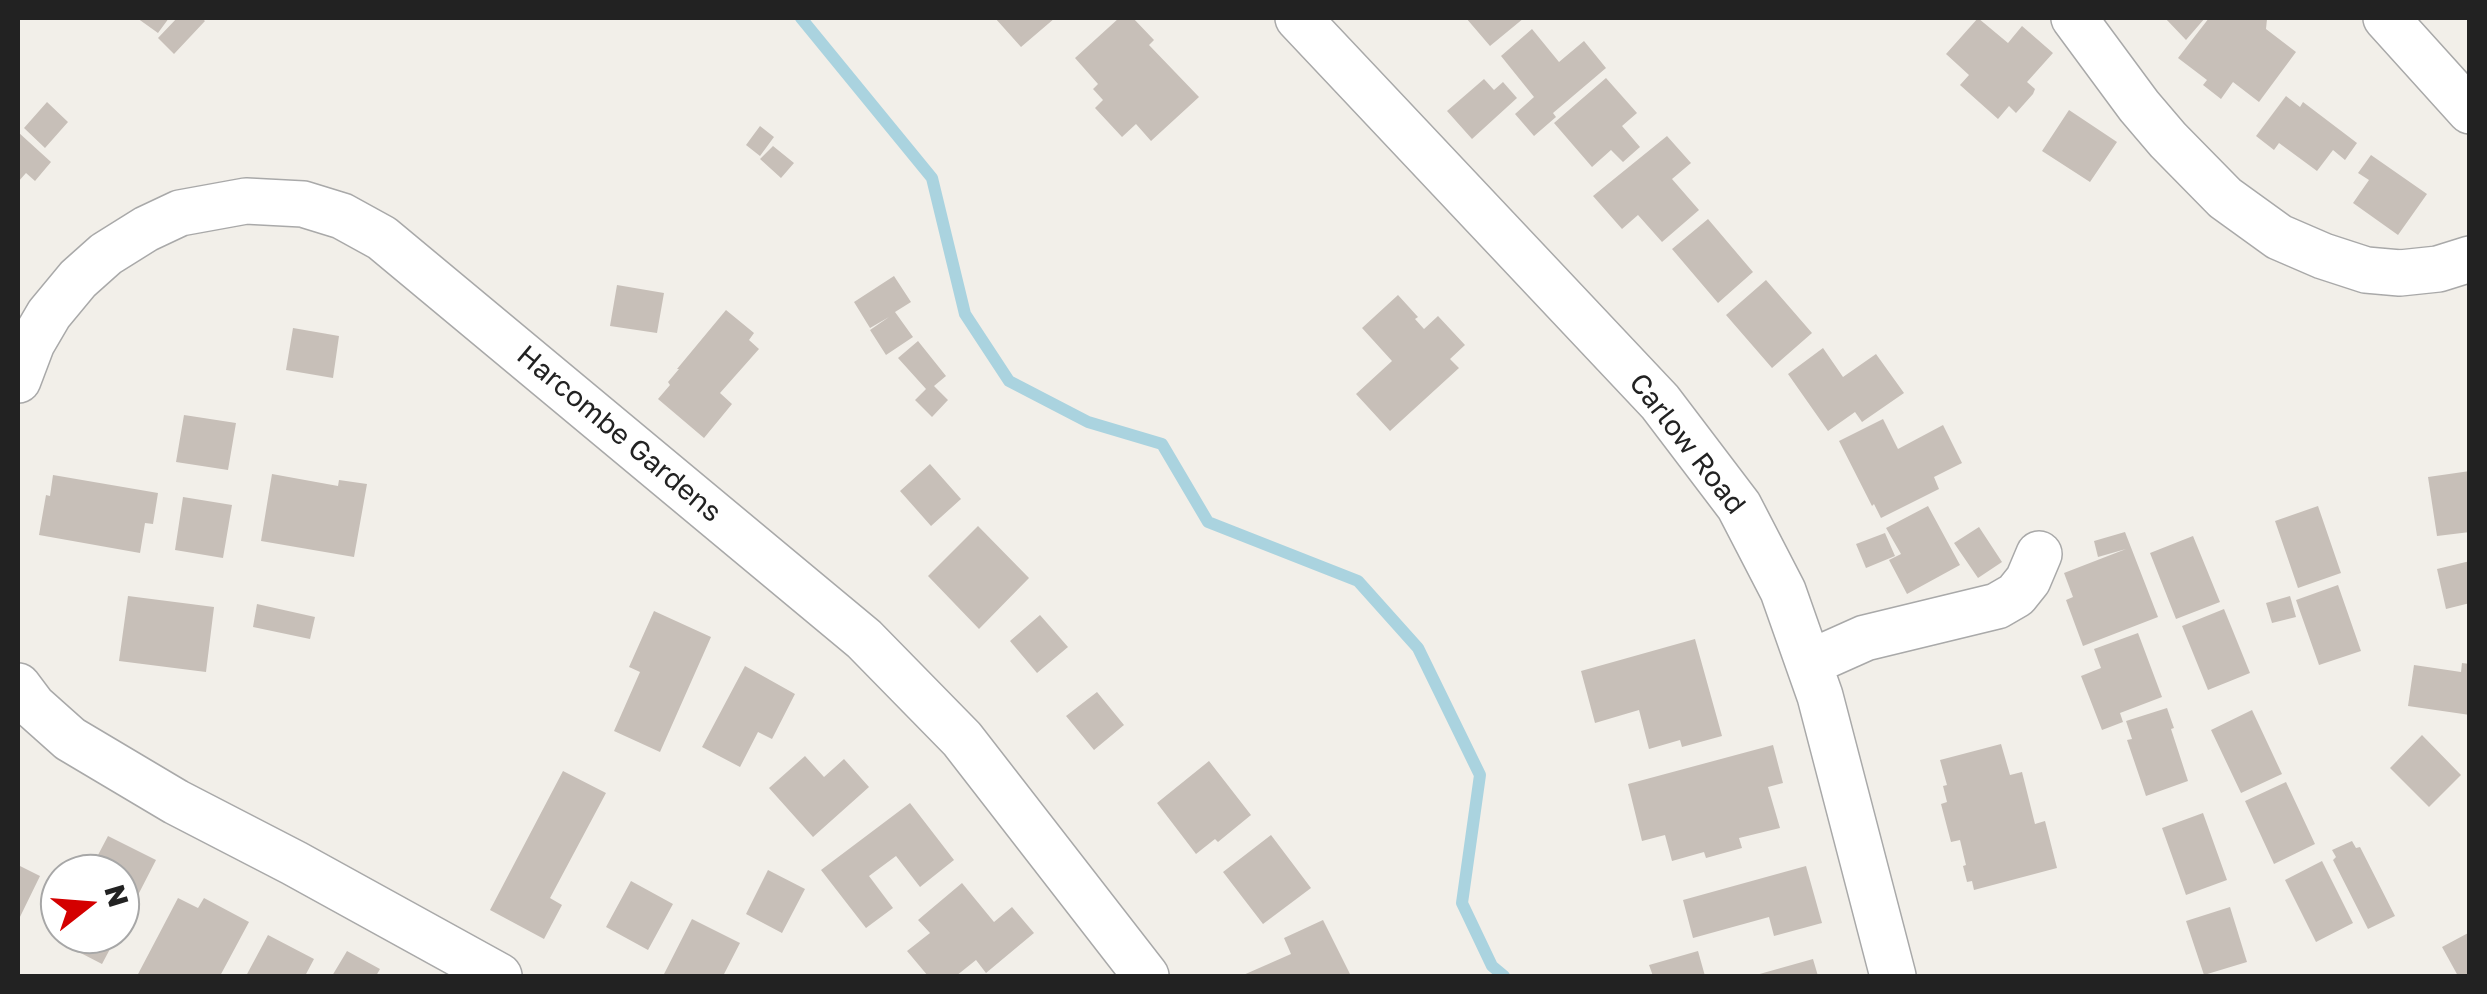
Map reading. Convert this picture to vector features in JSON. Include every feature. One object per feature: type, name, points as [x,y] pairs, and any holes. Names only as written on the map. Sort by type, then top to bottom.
[{"type":"street","name":"Carlow Road","points":[[1298,18],[1660,402],[1740,506],[1783,592],[1820,696],[1894,976]]},
{"type":"street","points":[[2074,18],[2168,140],[2226,198],[2279,237],[2352,265],[2400,274],[2438,269],[2470,259]]},
{"type":"street","points":[[2386,18],[2470,111]]},
{"type":"street","name":"Harcombe Gardens","points":[[18,380],[32,343],[49,314],[78,279],[106,254],[146,229],[180,213],[246,202],[303,204],[342,216],[382,238],[864,639],[962,739],[1146,976]]},
{"type":"street","points":[[1809,664],[1865,638],[1997,606],[2016,595],[2028,580],[2039,554]]},
{"type":"street","points":[[18,686],[33,706],[70,739],[176,802],[499,976]]},
{"type":"building","points":[[137,18],[169,18],[158,33]]},
{"type":"building","points":[[177,18],[205,21],[174,54],[158,38]]},
{"type":"building","points":[[995,18],[1055,18],[1021,47]]},
{"type":"building","points":[[1119,18],[1133,18],[1154,40],[1149,45],[1199,97],[1151,141],[1136,124],[1122,137],[1095,108],[1103,100],[1093,89],[1098,84],[1075,58]]},
{"type":"building","points":[[1466,18],[1524,18],[1490,46]]},
{"type":"building","points":[[1978,18],[2008,43],[2022,26],[2053,53],[2027,82],[2035,89],[2033,94],[2016,113],[2009,106],[1998,119],[1960,85],[1969,75],[1946,54]]},
{"type":"building","points":[[2165,18],[2205,18],[2186,40]]},
{"type":"building","points":[[2209,18],[2265,18],[2266,29],[2296,52],[2259,102],[2233,82],[2221,99],[2203,85],[2207,80],[2178,58]]},
{"type":"building","points":[[1532,29],[1559,62],[1584,41],[1606,68],[1553,113],[1556,117],[1534,136],[1515,114],[1534,97],[1501,56]]},
{"type":"building","points":[[1606,78],[1637,113],[1622,126],[1640,147],[1623,162],[1611,150],[1592,167],[1554,123]]},
{"type":"building","points":[[1484,79],[1494,90],[1503,82],[1517,98],[1472,139],[1447,111]]},
{"type":"building","points":[[2286,96],[2300,107],[2303,102],[2357,143],[2345,160],[2333,150],[2317,171],[2279,143],[2274,150],[2256,136]]},
{"type":"building","points":[[47,102],[68,122],[45,148],[24,128]]},
{"type":"building","points":[[2069,110],[2117,142],[2090,182],[2042,151]]},
{"type":"building","points":[[760,126],[774,137],[760,156],[746,145]]},
{"type":"building","points":[[18,132],[51,162],[35,181],[26,173],[18,182]]},
{"type":"building","points":[[1667,136],[1691,163],[1672,179],[1699,210],[1662,242],[1638,215],[1622,229],[1593,196]]},
{"type":"building","points":[[773,146],[794,163],[781,178],[760,159]]},
{"type":"building","points":[[2371,155],[2427,194],[2398,235],[2353,203],[2369,180],[2358,173]]},
{"type":"building","points":[[1708,219],[1753,272],[1718,303],[1672,249]]},
{"type":"building","points":[[894,276],[911,302],[895,312],[913,337],[886,355],[870,330],[889,317],[870,328],[854,302]]},
{"type":"building","points":[[1766,280],[1812,333],[1772,368],[1726,315]]},
{"type":"building","points":[[617,285],[664,293],[657,333],[610,326]]},
{"type":"building","points":[[1398,295],[1424,329],[1438,316],[1465,345],[1450,359],[1459,368],[1390,431],[1356,394],[1392,361],[1362,328]]},
{"type":"building","points":[[726,310],[754,333],[749,340],[759,349],[720,393],[732,404],[704,438],[658,399],[677,369]]},
{"type":"building","points":[[293,328],[339,336],[333,378],[286,370]]},
{"type":"building","points":[[918,341],[946,376],[934,386],[948,400],[932,417],[915,400],[926,389],[898,358]]},
{"type":"building","points":[[1823,348],[1843,377],[1876,354],[1904,393],[1862,422],[1855,412],[1828,431],[1788,374]]},
{"type":"building","points":[[184,415],[236,423],[228,470],[176,462]]},
{"type":"building","points":[[1883,419],[1898,449],[1943,425],[1962,463],[1934,477],[1939,489],[1881,518],[1839,441]]},
{"type":"building","points":[[930,464],[961,499],[931,526],[900,491]]},
{"type":"building","points":[[2470,471],[2470,532],[2437,536],[2428,477]]},
{"type":"building","points":[[272,474],[338,486],[339,480],[367,484],[354,557],[261,541]]},
{"type":"building","points":[[53,475],[158,493],[153,524],[145,523],[140,553],[39,535]]},
{"type":"building","points":[[183,497],[232,505],[223,558],[175,550]]},
{"type":"building","points":[[1928,506],[1960,565],[1907,594],[1889,560],[1901,554],[1886,528]]},
{"type":"building","points":[[2318,506],[2341,573],[2298,588],[2275,521]]},
{"type":"building","points":[[978,526],[1029,578],[979,629],[928,576]]},
{"type":"building","points":[[1979,527],[2002,562],[1978,578],[1954,543]]},
{"type":"building","points":[[2125,532],[2158,617],[2083,646],[2066,600],[2073,597],[2064,573],[2126,549],[2098,557],[2094,541]]},
{"type":"building","points":[[1885,533],[1895,556],[1866,568],[1856,544]]},
{"type":"building","points":[[2193,536],[2220,602],[2176,619],[2150,553]]},
{"type":"building","points":[[2470,561],[2470,603],[2446,609],[2437,569]]},
{"type":"building","points":[[2338,585],[2361,651],[2319,665],[2296,600]]},
{"type":"building","points":[[128,596],[214,607],[206,672],[119,661]]},
{"type":"building","points":[[2290,596],[2296,617],[2272,623],[2266,603]]},
{"type":"building","points":[[257,604],[315,617],[310,639],[253,627]]},
{"type":"building","points":[[2224,609],[2250,673],[2208,690],[2182,626]]},
{"type":"building","points":[[654,611],[711,637],[660,752],[614,731],[640,672],[629,667]]},
{"type":"building","points":[[1040,615],[1068,647],[1037,673],[1010,641]]},
{"type":"building","points":[[2138,633],[2162,697],[2120,713],[2123,722],[2102,730],[2081,676],[2101,668],[2094,649]]},
{"type":"building","points":[[1695,639],[1722,736],[1682,747],[1680,740],[1649,749],[1639,710],[1595,723],[1581,671]]},
{"type":"building","points":[[2462,663],[2470,664],[2470,715],[2408,706],[2414,665],[2461,672]]},
{"type":"building","points":[[745,666],[795,694],[772,739],[758,732],[740,767],[702,747]]},
{"type":"building","points":[[1097,692],[1124,725],[1094,750],[1066,716]]},
{"type":"building","points":[[2167,708],[2188,781],[2146,796],[2127,740],[2132,739],[2126,721]]},
{"type":"building","points":[[2252,710],[2282,774],[2241,793],[2211,730]]},
{"type":"building","points":[[2422,735],[2461,775],[2429,807],[2390,768]]},
{"type":"building","points":[[2001,744],[2010,775],[2022,772],[2035,824],[2045,821],[2057,868],[1974,890],[1972,881],[1967,882],[1960,840],[1951,842],[1941,804],[1947,802],[1943,786],[1947,785],[1940,760]]},
{"type":"building","points":[[1773,745],[1783,783],[1768,787],[1780,828],[1739,838],[1742,848],[1706,858],[1704,852],[1672,861],[1665,835],[1642,841],[1628,784]]},
{"type":"building","points":[[805,756],[824,777],[844,759],[869,787],[813,837],[769,788]]},
{"type":"building","points":[[1209,761],[1251,815],[1196,854],[1157,803]]},
{"type":"building","points":[[563,771],[606,793],[550,898],[562,905],[544,939],[490,910]]},
{"type":"building","points":[[2286,782],[2315,844],[2274,864],[2245,801]]},
{"type":"building","points":[[910,803],[954,860],[920,887],[896,856],[869,876],[893,908],[866,928],[821,870]]},
{"type":"building","points":[[2203,813],[2227,880],[2186,895],[2162,828]]},
{"type":"building","points":[[1271,835],[1311,888],[1263,924],[1223,872]]},
{"type":"building","points":[[108,836],[156,860],[140,891],[140,854],[99,854]]},
{"type":"building","points":[[2352,841],[2356,848],[2360,847],[2395,916],[2368,929],[2333,860],[2336,857],[2332,850]]},
{"type":"building","points":[[2322,861],[2353,923],[2316,942],[2285,880]]},
{"type":"building","points":[[18,865],[40,876],[18,921]]},
{"type":"building","points":[[1806,866],[1822,923],[1774,936],[1769,917],[1693,938],[1683,900]]},
{"type":"building","points":[[768,870],[805,889],[782,933],[746,914]]},
{"type":"building","points":[[631,881],[673,904],[648,950],[606,927]]},
{"type":"building","points":[[962,883],[994,922],[1012,907],[1034,933],[986,973],[976,960],[956,976],[928,976],[907,951],[930,933],[918,920]]},
{"type":"building","points":[[178,898],[198,908],[204,898],[249,922],[220,976],[137,976]]},
{"type":"building","points":[[2230,907],[2247,962],[2204,975],[2186,921]]},
{"type":"building","points":[[692,919],[740,943],[723,976],[663,976]]},
{"type":"building","points":[[1323,920],[1351,976],[1241,976],[1291,954],[1284,938]]},
{"type":"building","points":[[2470,932],[2470,976],[2458,976],[2442,947]]},
{"type":"building","points":[[268,935],[314,959],[305,976],[246,976]]},
{"type":"building","points":[[347,951],[380,969],[376,976],[332,976]]},
{"type":"building","points":[[1698,951],[1705,976],[1653,976],[1649,965]]},
{"type":"building","points":[[83,954],[107,954],[102,964]]},
{"type":"building","points":[[1813,959],[1818,976],[1756,975]]},
{"type":"waterway","points":[[801,18],[932,178],[965,314],[1009,381],[1088,422],[1162,444],[1208,522],[1358,581],[1418,648],[1480,775],[1462,903],[1492,966],[1504,976]]}]
